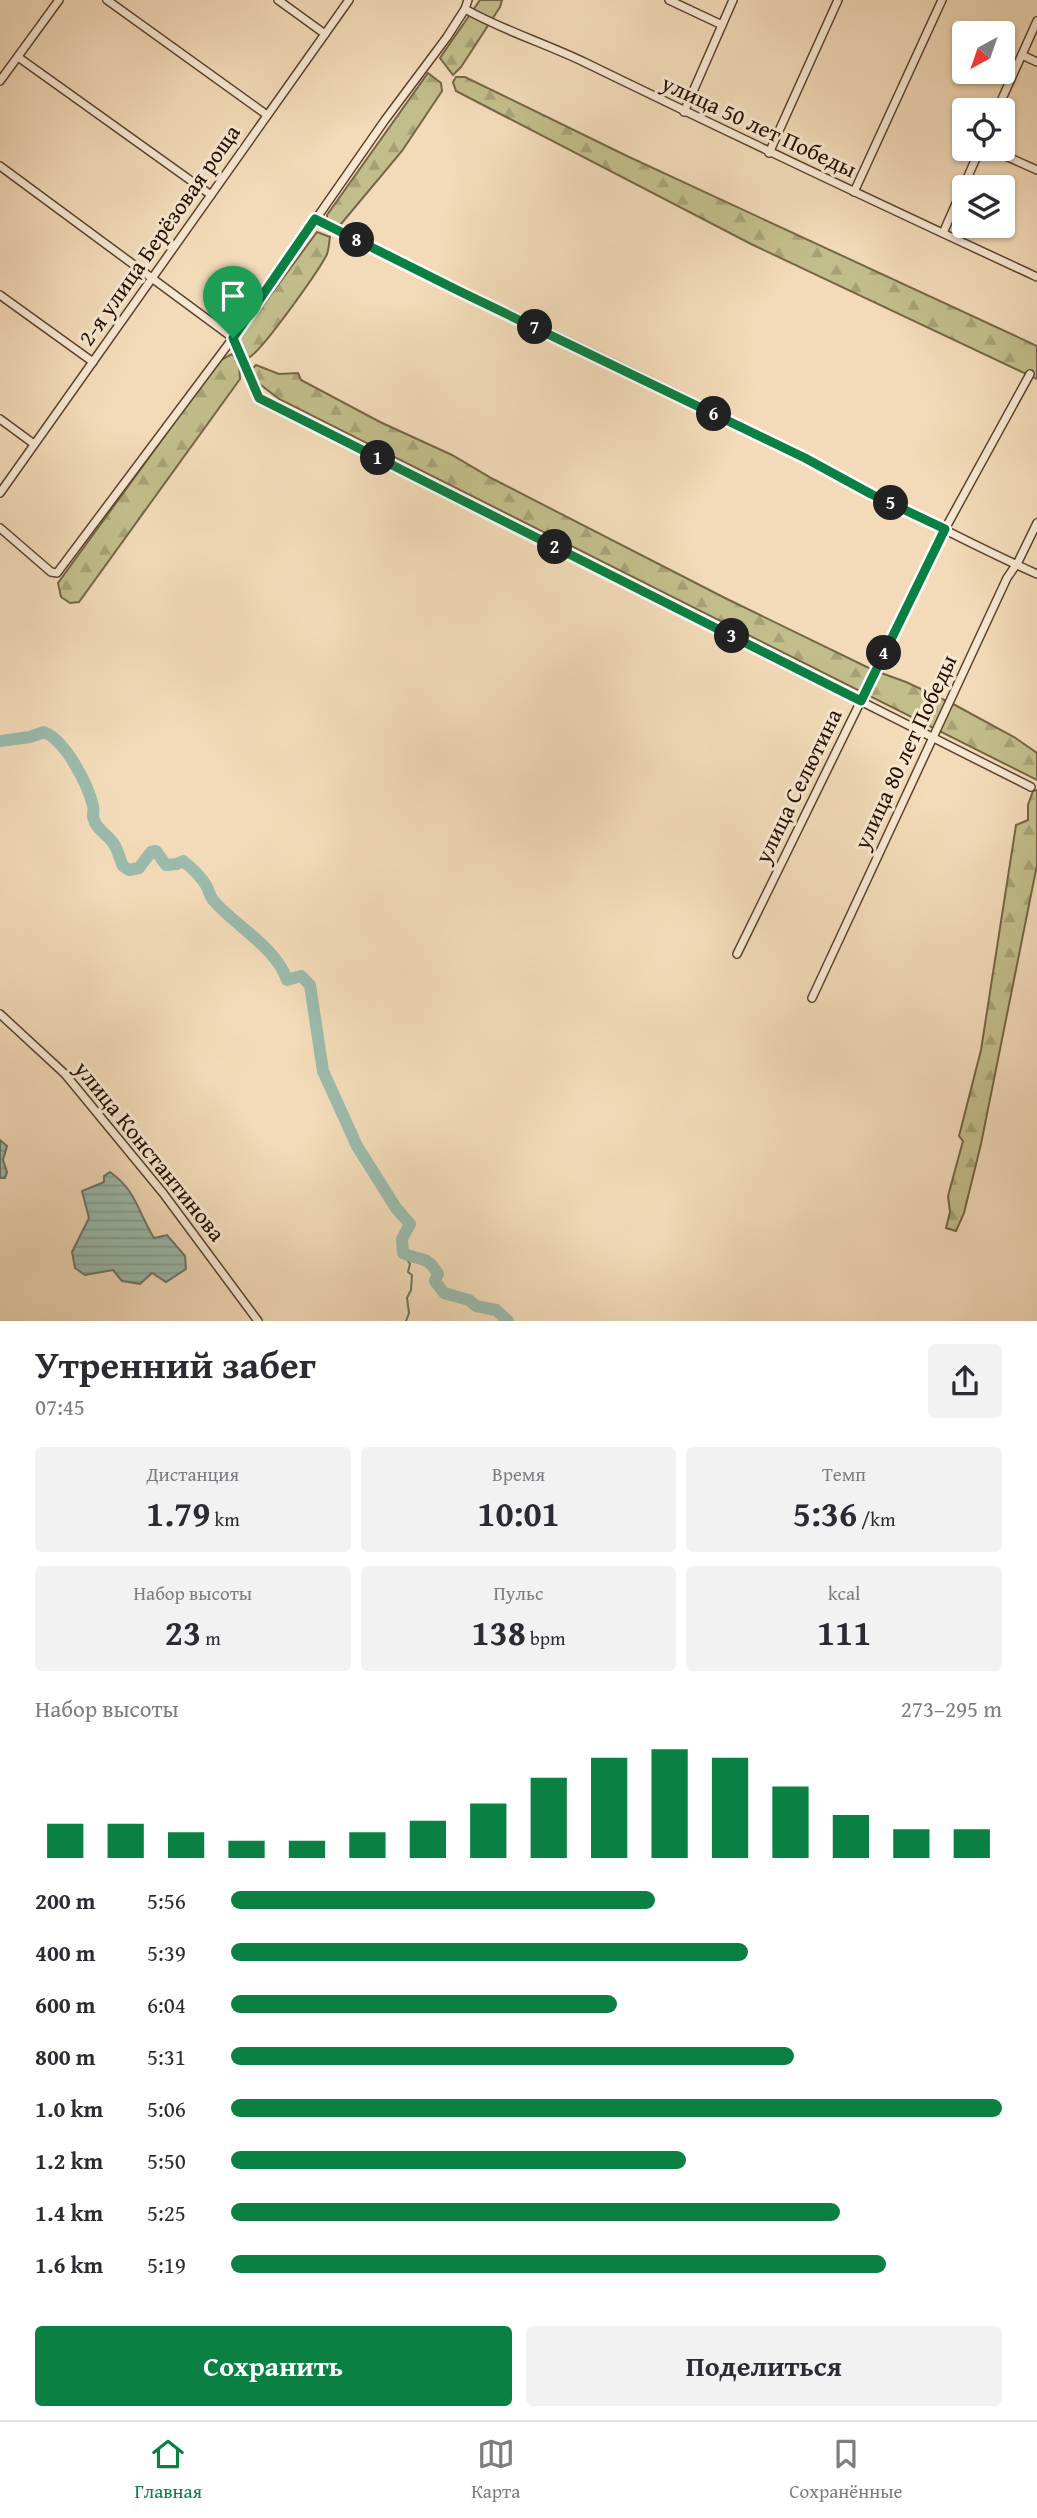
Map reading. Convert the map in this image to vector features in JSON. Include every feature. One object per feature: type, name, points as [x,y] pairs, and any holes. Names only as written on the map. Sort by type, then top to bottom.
[{"type":"street","points":[[0,81],[59,0]]},
{"type":"street","points":[[107,0],[267,115]]},
{"type":"street","points":[[278,0],[325,34]]},
{"type":"street","name":"2-я улица Берёзовая роща","points":[[0,493],[349,0]]},
{"type":"street","points":[[0,528],[51,572],[57,573],[233,338],[465,9],[468,0]]},
{"type":"street","points":[[670,0],[722,25]]},
{"type":"street","points":[[684,112],[733,0]]},
{"type":"street","points":[[769,153],[838,0]]},
{"type":"street","points":[[854,192],[942,0]]},
{"type":"street","name":"улица 50 лет Победы","points":[[465,9],[1037,277]]},
{"type":"street","points":[[1003,98],[1037,21]]},
{"type":"street","points":[[1022,55],[1037,62]]},
{"type":"street","points":[[18,57],[211,195]]},
{"type":"street","points":[[1015,160],[1037,170]]},
{"type":"street","points":[[943,233],[976,161]]},
{"type":"street","points":[[0,166],[233,338],[259,398],[1031,786]]},
{"type":"street","points":[[315,219],[1037,574]]},
{"type":"street","points":[[0,295],[93,362]]},
{"type":"street","name":"улица Селютина","points":[[737,954],[945,529],[1030,374]]},
{"type":"street","points":[[0,419],[34,444]]},
{"type":"street","name":"улица 80 лет Победы","points":[[812,998],[933,737],[1037,523]]},
{"type":"street","name":"улица Константинова","points":[[0,1014],[65,1074],[163,1193],[258,1321]]},
{"type":"green space","points":[[480,0],[502,0],[461,67],[453,75],[440,58]]},
{"type":"green space","points":[[428,73],[441,83],[442,91],[402,151],[341,224],[336,225],[327,220],[327,215]]},
{"type":"green space","points":[[456,77],[465,77],[627,156],[1037,346],[1037,379],[753,245],[456,91],[453,82]]},
{"type":"green space","points":[[317,232],[330,237],[327,254],[276,327],[248,358],[241,353],[236,342]]},
{"type":"green space","points":[[232,354],[239,362],[240,379],[79,602],[70,603],[61,597],[58,583],[219,361]]},
{"type":"green space","points":[[256,365],[279,374],[298,373],[301,380],[380,422],[452,455],[493,479],[725,598],[873,670],[955,705],[1014,737],[1037,753],[1037,780],[279,399],[249,372]]},
{"type":"green space","points":[[1037,790],[1037,865],[981,1144],[964,1213],[956,1231],[946,1228],[950,1212],[948,1196],[963,1141],[959,1136],[981,1050],[1016,825],[1028,820],[1028,805],[1033,791]]},
{"type":"shaded area","points":[[0,1140],[7,1146],[3,1160],[7,1172],[5,1178],[0,1178]]},
{"type":"shaded area","points":[[110,1172],[126,1186],[154,1238],[167,1235],[185,1256],[186,1269],[166,1282],[152,1273],[140,1284],[122,1281],[113,1270],[85,1275],[75,1268],[72,1252],[89,1218],[82,1191],[104,1182],[104,1176]]},
{"type":"waterway","points":[[0,741],[44,732],[52,737],[67,753],[81,775],[93,806],[94,821],[114,844],[123,866],[129,870],[139,868],[151,852],[156,851],[166,865],[183,861],[204,882],[213,900],[274,957],[287,980],[301,976],[310,985],[323,1071],[357,1146],[396,1208],[410,1224],[402,1239],[403,1253],[430,1263],[438,1274],[435,1281],[444,1293],[469,1300],[476,1306],[496,1310],[508,1321]]},
{"type":"waterway","points":[[403,1253],[410,1264],[408,1272],[412,1275],[406,1321]]},
{"type":"route","points":[[315,219],[945,529],[861,701],[259,398],[233,338],[315,219]]}]
